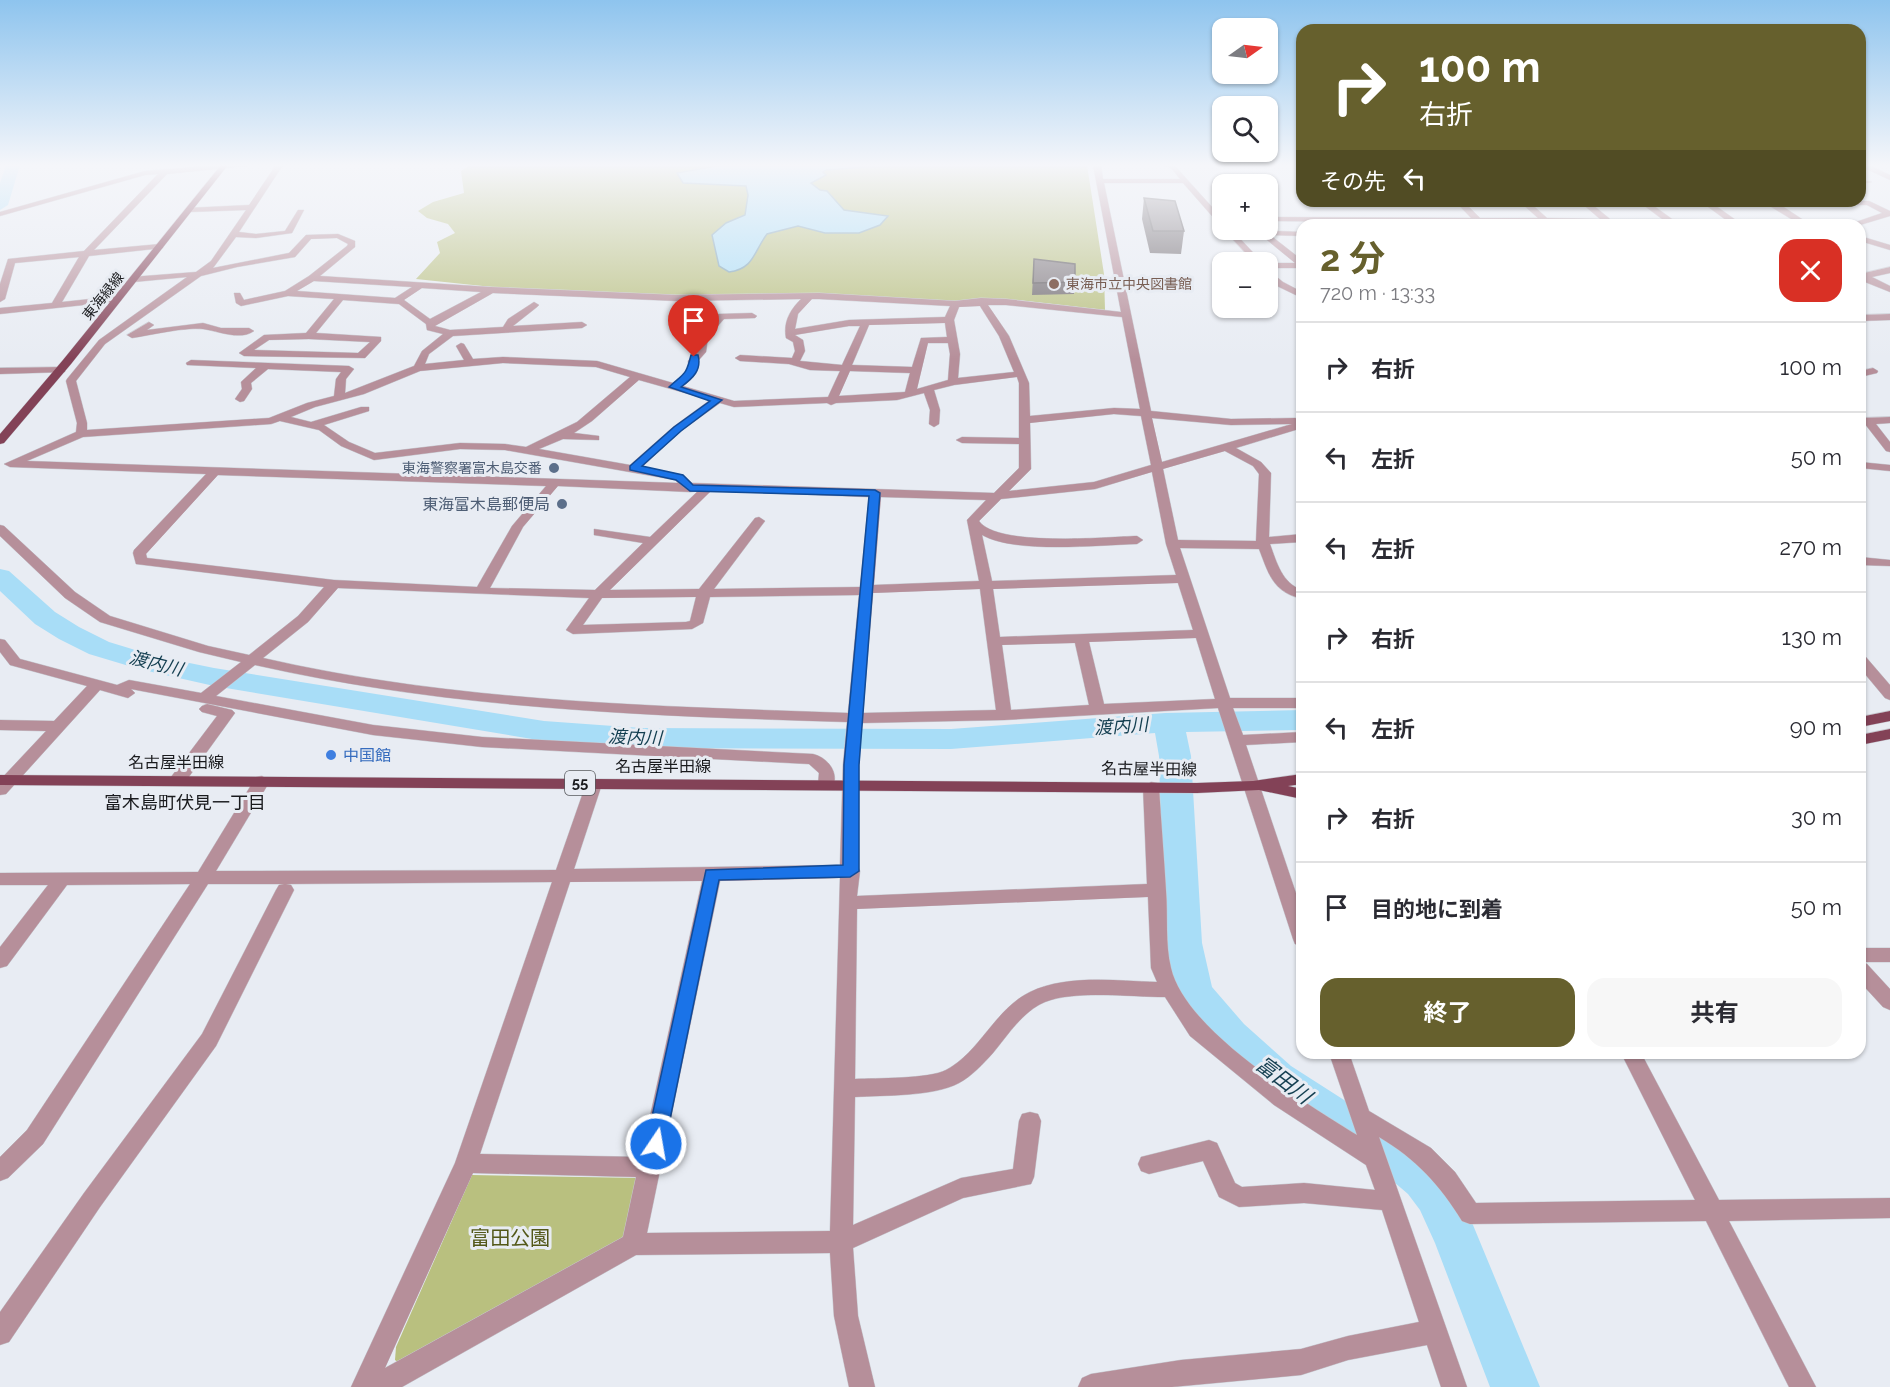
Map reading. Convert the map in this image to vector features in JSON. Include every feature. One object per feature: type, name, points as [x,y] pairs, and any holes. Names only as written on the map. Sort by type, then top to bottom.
[{"type":"main road","name":"東海緑線","points":[[0,441],[61,370],[173,230]]},
{"type":"main road","points":[[1866,721],[1890,716]]},
{"type":"main road","points":[[1866,739],[1888,736]]},
{"type":"main road","name":"名古屋半田線","points":[[3,783],[177,780],[1197,788],[1253,786],[1296,780]]},
{"type":"main road","name":"名古屋半田線","points":[[1253,786],[1296,793]]},
{"type":"street","points":[[57,303],[87,253],[109,230]]},
{"type":"street","points":[[81,434],[82,423],[71,381],[94,350],[214,263],[237,230]]},
{"type":"street","points":[[234,234],[256,236],[288,232],[289,230]]},
{"type":"street","points":[[1110,230],[1172,544],[1296,920]]},
{"type":"street","points":[[1278,232],[1296,234]]},
{"type":"street","points":[[134,279],[198,274],[237,264],[292,255],[309,237],[338,236],[349,239],[352,243],[351,247],[312,278],[288,293]]},
{"type":"street","points":[[1237,240],[1249,252]]},
{"type":"street","points":[[1272,240],[1296,259]]},
{"type":"street","points":[[1866,240],[1890,248]]},
{"type":"street","points":[[0,299],[11,261],[160,246]]},
{"type":"street","points":[[1278,266],[1296,265]]},
{"type":"street","points":[[1866,276],[1890,270]]},
{"type":"street","points":[[312,278],[491,290],[677,298],[810,296],[955,304],[981,301],[1127,315]]},
{"type":"street","points":[[1866,279],[1890,289]]},
{"type":"street","points":[[1278,282],[1296,292]]},
{"type":"street","points":[[397,301],[421,285]]},
{"type":"street","points":[[237,295],[241,303],[288,293],[397,301],[409,304],[420,319],[431,323],[491,290]]},
{"type":"street","points":[[795,361],[800,351],[798,340],[791,338],[791,316],[810,296]]},
{"type":"street","points":[[309,336],[340,297]]},
{"type":"street","points":[[0,311],[57,303],[118,299]]},
{"type":"street","points":[[981,301],[1004,336],[1024,383],[1025,469],[974,517],[986,584],[1004,715]]},
{"type":"street","points":[[952,382],[953,340],[949,320],[955,304]]},
{"type":"street","points":[[506,330],[511,321],[534,305]]},
{"type":"street","points":[[1866,311],[1881,317],[1890,325]]},
{"type":"street","points":[[674,387],[689,377],[694,366],[693,360],[701,352],[703,337],[721,316],[752,316]]},
{"type":"street","points":[[1866,318],[1881,317]]},
{"type":"street","points":[[790,333],[866,322],[949,320]]},
{"type":"street","points":[[831,402],[866,322]]},
{"type":"street","points":[[431,323],[430,328],[450,333],[582,326]]},
{"type":"street","points":[[132,335],[149,325]]},
{"type":"street","points":[[108,338],[203,326],[220,331],[249,331]]},
{"type":"street","points":[[418,368],[425,353],[450,333]]},
{"type":"street","points":[[339,398],[341,380],[378,338],[267,337],[244,353],[361,356]]},
{"type":"street","points":[[910,394],[924,340],[953,340]]},
{"type":"street","points":[[461,346],[470,362]]},
{"type":"street","points":[[740,358],[795,361],[794,363],[810,367],[916,370]]},
{"type":"street","points":[[5,464],[81,434],[180,429],[281,418],[360,392],[418,368],[470,362],[503,360],[597,364],[717,400],[760,405],[831,402],[910,394],[952,382],[1020,374]]},
{"type":"street","points":[[191,363],[349,369]]},
{"type":"street","points":[[240,399],[247,389],[246,382],[264,367]]},
{"type":"street","points":[[0,371],[61,370]]},
{"type":"street","points":[[1866,373],[1874,371]]},
{"type":"street","points":[[525,452],[589,417],[623,385],[638,376]]},
{"type":"street","points":[[926,390],[930,392],[935,410],[934,424]]},
{"type":"street","points":[[634,468],[677,429],[717,400]]},
{"type":"street","points":[[313,425],[364,409]]},
{"type":"street","points":[[1024,420],[1114,411],[1231,422],[1287,421],[1296,423]]},
{"type":"street","points":[[281,418],[313,425],[374,457],[460,446],[505,447],[680,477],[690,488]]},
{"type":"street","points":[[1866,421],[1890,420]]},
{"type":"street","points":[[1866,423],[1890,449]]},
{"type":"street","points":[[5,464],[707,489],[998,496],[1095,485],[1296,427]]},
{"type":"street","points":[[558,434],[595,438]]},
{"type":"street","points":[[962,440],[1024,441]]},
{"type":"street","points":[[1228,448],[1257,464],[1265,473],[1260,534],[1277,578],[1288,590],[1296,593]]},
{"type":"street","points":[[1866,466],[1890,468]]},
{"type":"street","points":[[215,471],[139,553],[141,561],[334,584],[598,594],[867,590],[986,584],[1183,579]]},
{"type":"street","points":[[481,591],[518,526],[554,483]]},
{"type":"street","points":[[707,489],[598,594],[573,630],[575,632],[687,626],[696,623],[704,592],[759,521]]},
{"type":"street","points":[[862,1387],[846,1316],[841,1242],[853,786],[851,765],[875,493]]},
{"type":"street","points":[[974,525],[997,537],[1036,542],[1137,540]]},
{"type":"street","points":[[0,530],[70,596],[105,619],[143,632],[250,663],[504,701],[622,710],[855,718],[1004,715],[1225,703],[1296,703]]},
{"type":"street","points":[[598,532],[653,542]]},
{"type":"street","points":[[1172,544],[1263,543],[1296,539]]},
{"type":"street","points":[[1876,553],[1888,564]]},
{"type":"street","points":[[1866,562],[1888,564]]},
{"type":"street","points":[[203,699],[303,619],[334,584]]},
{"type":"street","points":[[994,641],[1202,634]]},
{"type":"street","points":[[1081,638],[1098,709]]},
{"type":"street","points":[[0,644],[15,662],[118,692],[227,713],[177,780]]},
{"type":"street","points":[[1866,664],[1883,680],[1890,695]]},
{"type":"street","points":[[1866,679],[1883,680]]},
{"type":"street","points":[[118,692],[129,684],[373,730],[482,742],[813,759],[827,772],[826,785]]},
{"type":"street","points":[[3,783],[95,686]]},
{"type":"street","points":[[0,725],[56,726]]},
{"type":"street","points":[[1237,738],[1296,737]]},
{"type":"street","points":[[0,1172],[35,1137],[203,878],[261,781]]},
{"type":"street","points":[[364,1387],[466,1163],[594,784]]},
{"type":"street","points":[[1156,787],[1161,968],[1170,989],[1197,1030],[1281,1099],[1374,1158]]},
{"type":"street","points":[[0,879],[850,871]]},
{"type":"street","points":[[633,1244],[712,874]]},
{"type":"street","points":[[0,961],[62,879]]},
{"type":"street","points":[[0,1333],[92,1200],[209,1040],[285,890]]},
{"type":"street","points":[[850,903],[1158,890]]},
{"type":"street","points":[[1866,955],[1890,955]]},
{"type":"street","points":[[1866,976],[1890,1002]]},
{"type":"street","points":[[845,1089],[949,1079],[974,1059],[1019,1011],[1037,996],[1062,991],[1170,989]]},
{"type":"street","points":[[1342,1059],[1454,1387]]},
{"type":"street","points":[[1634,1059],[1803,1387]]},
{"type":"street","points":[[1360,1116],[1416,1146],[1431,1159],[1457,1191],[1470,1214],[1890,1208]]},
{"type":"street","points":[[377,1387],[633,1244],[841,1242],[961,1188],[1023,1177],[1030,1121]]},
{"type":"street","points":[[1149,1164],[1209,1150],[1227,1190],[1239,1197],[1305,1193],[1389,1200]]},
{"type":"street","points":[[466,1163],[651,1167]]},
{"type":"street","points":[[1091,1387],[1180,1373],[1301,1362],[1348,1348],[1435,1332]]},
{"type":"green space","points":[[452,230],[1097,230],[1104,274],[1105,310],[1017,300],[942,303],[897,299],[682,297],[492,287],[416,279],[440,253],[437,242],[455,233]]},
{"type":"green space","name":"富田公園","points":[[472,1175],[640,1178],[626,1240],[404,1367],[395,1360],[396,1347]]},
{"type":"water","points":[[718,230],[784,230],[767,234],[749,263],[729,272],[719,266],[712,235]]},
{"type":"water","points":[[812,230],[868,230],[859,233],[825,233]]},
{"type":"building","points":[[1153,230],[1184,231],[1153,231]]},
{"type":"building","points":[[1034,259],[1075,264],[1075,282],[1033,283]]},
{"type":"waterway","name":"渡内川","points":[[0,577],[45,618],[69,633],[99,648],[149,663],[214,677],[544,731],[641,738],[951,739],[1165,723]]},
{"type":"waterway","name":"渡内川","points":[[1165,723],[1296,720]]},
{"type":"waterway","name":"富田川","points":[[1165,723],[1171,733],[1175,756],[1183,943],[1190,981],[1197,996],[1230,1036],[1276,1078],[1403,1162],[1424,1180],[1436,1196],[1457,1240],[1515,1387]]},
{"type":"place","name":"東海市立中央図書館","points":[[1054,284]]},
{"type":"place","name":"東海警察署富木島交番","points":[[554,468]]},
{"type":"place","name":"東海富木島郵便局","points":[[562,504]]},
{"type":"place","name":"中国館","points":[[331,755]]},
{"type":"district","name":"富木島町伏見一丁目","points":[[185,802]]},
{"type":"route","points":[[656,1144],[712,874],[850,871],[853,786],[851,765],[875,493],[690,488],[680,477],[634,468],[677,429],[717,400],[674,387],[689,377],[694,366],[694,357]]}]
